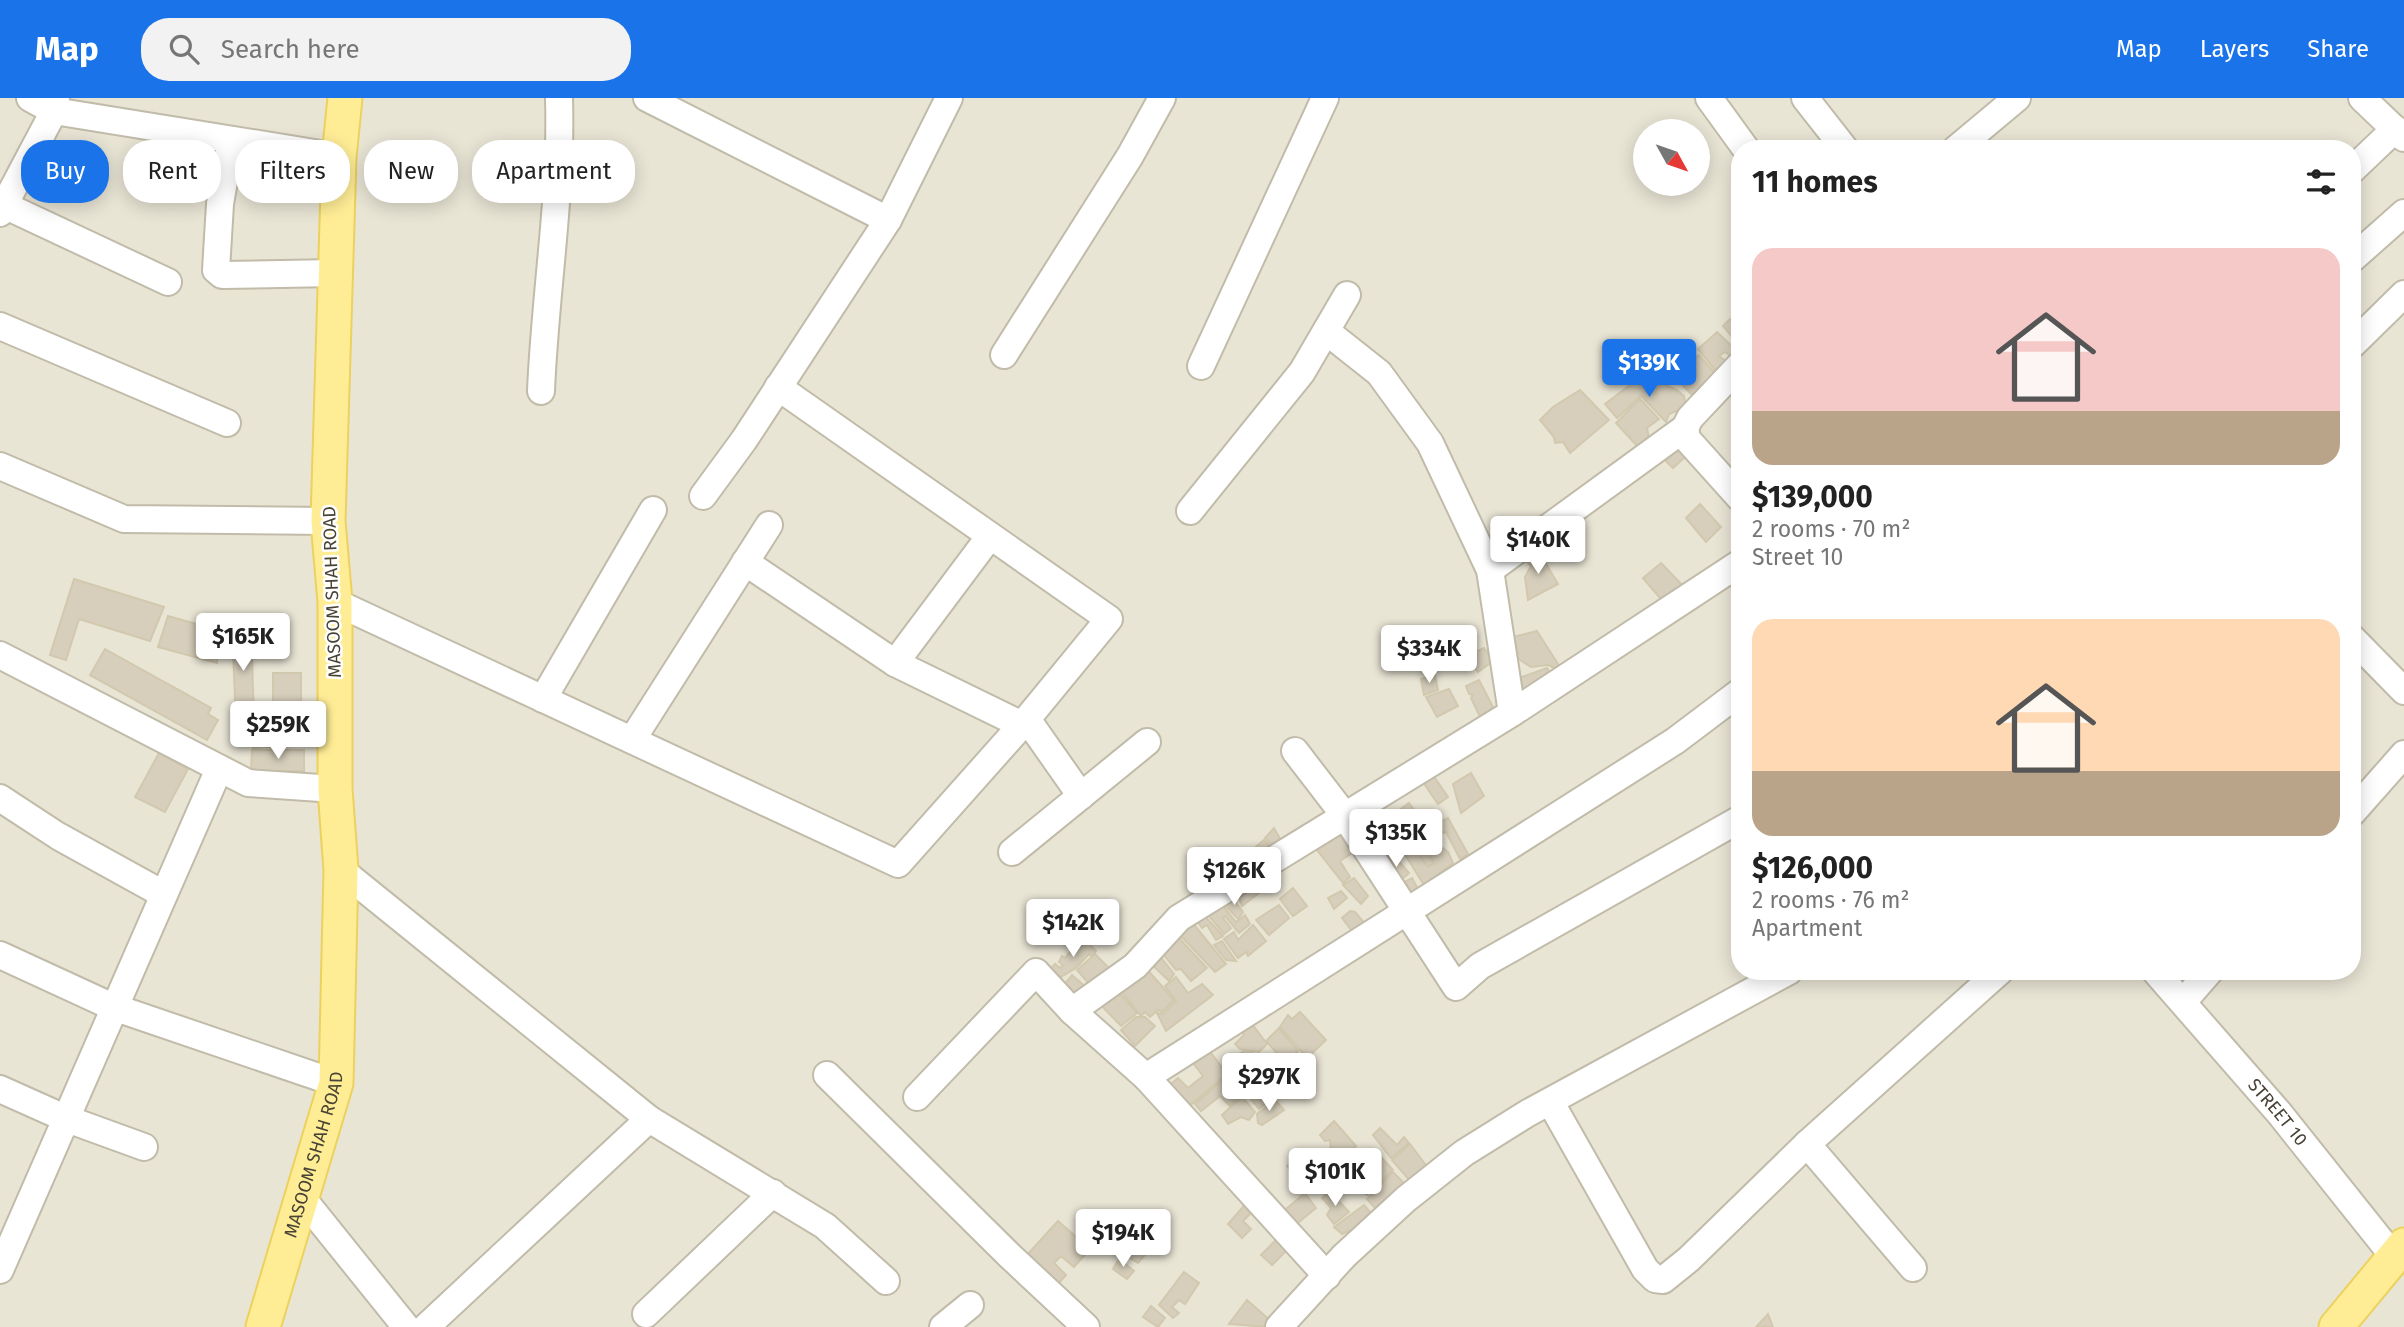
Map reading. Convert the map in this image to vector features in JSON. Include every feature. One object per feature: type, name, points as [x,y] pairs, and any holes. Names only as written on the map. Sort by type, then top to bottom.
[{"type":"main road","name":"MASOOM SHAH ROAD","points":[[341,140],[345,98]]},
{"type":"main road","name":"MASOOM SHAH ROAD","points":[[263,1327],[336,1083],[341,870],[335,789],[335,602],[328,522],[337,203]]},
{"type":"main road","points":[[2336,1327],[2401,1259]]},
{"type":"main road","points":[[2362,1327],[2401,1259]]},
{"type":"street","points":[[30,98],[235,141]]},
{"type":"street","points":[[541,390],[544,308],[561,150],[559,98]]},
{"type":"street","points":[[648,98],[888,220]]},
{"type":"street","points":[[703,496],[888,220],[949,98]]},
{"type":"street","points":[[1004,355],[1130,156],[1162,98]]},
{"type":"street","points":[[1201,366],[1325,98]]},
{"type":"street","points":[[1709,98],[1739,140]]},
{"type":"street","points":[[1805,98],[1838,140]]},
{"type":"street","points":[[1967,140],[2017,98]]},
{"type":"street","points":[[2361,163],[2400,133],[2362,98]]},
{"type":"street","points":[[55,105],[2,209],[168,282]]},
{"type":"street","points":[[231,140],[220,204],[216,270],[222,275],[335,273]]},
{"type":"street","points":[[2361,251],[2404,214]]},
{"type":"street","points":[[2361,336],[2404,294]]},
{"type":"street","points":[[1190,510],[1302,372],[1347,295]]},
{"type":"street","points":[[0,326],[228,423]]},
{"type":"street","points":[[1326,331],[1379,373],[1430,443],[1490,570],[1512,713]]},
{"type":"street","points":[[1490,570],[1685,428],[1690,418],[1731,375]]},
{"type":"street","points":[[335,602],[898,864],[1025,722],[1109,619],[778,387]]},
{"type":"street","points":[[1685,428],[1687,439],[1731,488]]},
{"type":"street","points":[[0,466],[124,519],[328,522]]},
{"type":"street","points":[[543,699],[653,510]]},
{"type":"street","points":[[632,740],[769,525]]},
{"type":"street","points":[[895,663],[990,536]]},
{"type":"street","points":[[745,562],[895,663],[1025,722],[1081,796]]},
{"type":"street","points":[[1072,1011],[1135,965],[1179,918],[1512,713],[1731,569]]},
{"type":"street","points":[[2361,649],[2404,691]]},
{"type":"street","points":[[0,655],[248,783],[335,789]]},
{"type":"street","points":[[1146,1077],[1675,741],[1731,699]]},
{"type":"street","points":[[1012,852],[1147,741]]},
{"type":"street","points":[[1295,751],[1345,816],[1456,987],[1480,966],[1731,823]]},
{"type":"street","points":[[2361,803],[2404,754]]},
{"type":"street","points":[[0,1270],[8,1230],[67,1119],[113,1007],[219,769]]},
{"type":"street","points":[[0,798],[58,836],[163,894]]},
{"type":"street","points":[[341,870],[649,1119],[825,1226],[886,1281]]},
{"type":"street","points":[[0,955],[113,1007],[336,1083]]},
{"type":"street","points":[[917,1097],[1036,972],[1072,1011],[1146,1077],[1326,1276]]},
{"type":"street","points":[[1279,1327],[1326,1276],[1406,1199],[1464,1153],[1773,980]]},
{"type":"street","points":[[1551,1103],[1645,1269],[1655,1279],[1663,1280],[1689,1259],[1807,1144],[1990,980]]},
{"type":"street","name":"STREET 10","points":[[2163,980],[2401,1259]]},
{"type":"street","points":[[2183,1002],[2202,980]]},
{"type":"street","points":[[827,1075],[1010,1256],[1086,1327]]},
{"type":"street","points":[[0,1089],[67,1119],[144,1147]]},
{"type":"street","points":[[426,1327],[649,1119]]},
{"type":"street","points":[[1807,1144],[1913,1268]]},
{"type":"street","points":[[646,1314],[773,1193]]},
{"type":"street","points":[[303,1199],[406,1327]]},
{"type":"street","points":[[943,1327],[970,1305]]},
{"type":"shaded area","points":[[0,98],[2404,98],[2404,1327],[0,1327]]},
{"type":"building","points":[[1731,320],[1731,335],[1723,326]]},
{"type":"building","points":[[1717,332],[1731,345],[1731,356],[1725,352],[1719,356],[1728,363],[1719,375],[1698,349]]},
{"type":"building","points":[[1699,355],[1717,376],[1694,397],[1674,376]]},
{"type":"building","points":[[1642,376],[1641,383],[1645,389],[1651,389],[1659,382],[1684,396],[1686,407],[1669,414],[1666,422],[1641,396],[1617,418],[1605,404]]},
{"type":"building","points":[[1580,390],[1609,420],[1570,453],[1563,442],[1555,443],[1554,437],[1540,420],[1553,407]]},
{"type":"building","points":[[1640,399],[1659,419],[1647,428],[1649,438],[1639,448],[1616,423]]},
{"type":"building","points":[[1671,441],[1685,457],[1673,468],[1657,452]]},
{"type":"building","points":[[1700,504],[1721,527],[1706,542],[1686,518]]},
{"type":"building","points":[[1539,552],[1558,584],[1528,600],[1525,577],[1531,566],[1521,556]]},
{"type":"building","points":[[1661,563],[1685,588],[1673,598],[1666,595],[1660,598],[1643,578]]},
{"type":"building","points":[[74,579],[164,607],[150,641],[79,619],[66,660],[50,655]]},
{"type":"building","points":[[168,616],[218,630],[217,663],[158,647]]},
{"type":"building","points":[[251,627],[254,720],[236,720],[232,628]]},
{"type":"building","points":[[1537,631],[1563,672],[1548,665],[1531,667],[1517,658],[1518,653],[1508,646],[1509,638]]},
{"type":"building","points":[[1484,648],[1493,661],[1478,672],[1468,656]]},
{"type":"building","points":[[105,649],[211,708],[208,714],[218,720],[207,740],[90,675]]},
{"type":"building","points":[[1547,668],[1554,681],[1516,693],[1519,678]]},
{"type":"building","points":[[273,673],[301,673],[301,720],[273,720]]},
{"type":"building","points":[[1435,675],[1438,690],[1424,695],[1421,679]]},
{"type":"building","points":[[1479,680],[1496,713],[1481,719],[1471,698],[1473,695],[1469,694],[1466,686]]},
{"type":"building","points":[[1449,689],[1458,706],[1437,717],[1426,697]]},
{"type":"building","points":[[301,723],[302,745],[253,748],[252,726]]},
{"type":"building","points":[[252,750],[304,750],[304,771],[251,771]]},
{"type":"building","points":[[159,753],[188,769],[165,812],[135,797]]},
{"type":"building","points":[[1424,762],[1448,797],[1438,804],[1414,769]]},
{"type":"building","points":[[1471,773],[1484,796],[1461,813],[1453,784]]},
{"type":"building","points":[[1409,803],[1427,828],[1430,827],[1436,837],[1433,840],[1448,852],[1453,863],[1424,885],[1391,832],[1403,826],[1414,841],[1416,837],[1398,811]]},
{"type":"building","points":[[1448,818],[1468,854],[1460,859],[1446,832],[1438,834],[1433,826]]},
{"type":"building","points":[[1274,828],[1283,844],[1276,849],[1265,838]]},
{"type":"building","points":[[1347,830],[1361,847],[1340,861],[1350,877],[1343,883],[1317,850]]},
{"type":"building","points":[[1264,840],[1273,850],[1261,860],[1252,850]]},
{"type":"building","points":[[1425,849],[1434,863],[1428,867],[1418,854]]},
{"type":"building","points":[[1395,857],[1409,873],[1399,882],[1382,865]]},
{"type":"building","points":[[1258,874],[1268,886],[1242,906],[1239,897],[1235,896]]},
{"type":"building","points":[[1354,878],[1368,896],[1361,904],[1343,885]]},
{"type":"building","points":[[1412,878],[1420,893],[1403,898],[1397,886]]},
{"type":"building","points":[[1293,888],[1307,906],[1293,916],[1280,899]]},
{"type":"building","points":[[1341,891],[1347,898],[1334,909],[1328,898]]},
{"type":"building","points":[[1230,895],[1243,912],[1238,919],[1225,905]]},
{"type":"building","points":[[1220,902],[1236,922],[1245,915],[1250,924],[1239,933],[1225,916],[1223,918],[1231,928],[1224,934],[1204,910]]},
{"type":"building","points":[[1279,905],[1289,918],[1269,935],[1256,920]]},
{"type":"building","points":[[1200,911],[1223,936],[1216,940],[1207,925],[1202,928],[1194,916]]},
{"type":"building","points":[[1350,911],[1355,912],[1367,926],[1355,935],[1342,918]]},
{"type":"building","points":[[1191,921],[1226,964],[1215,972],[1177,932]]},
{"type":"building","points":[[1253,925],[1266,941],[1248,956],[1246,952],[1238,958],[1224,939],[1234,932],[1238,940]]},
{"type":"building","points":[[1176,935],[1207,968],[1191,981],[1181,969],[1176,970],[1159,949]]},
{"type":"building","points":[[1083,938],[1096,951],[1092,957],[1089,954],[1076,968],[1061,977],[1048,972],[1055,964],[1060,968],[1063,965],[1059,962],[1062,956],[1065,958],[1072,949],[1077,950],[1077,944]]},
{"type":"building","points":[[1222,941],[1236,961],[1226,960],[1214,945]]},
{"type":"building","points":[[1156,951],[1174,974],[1169,981],[1147,960]]},
{"type":"building","points":[[1095,954],[1117,976],[1091,986],[1077,970]]},
{"type":"building","points":[[1145,967],[1174,1000],[1162,1012],[1158,1010],[1150,1017],[1145,1012],[1141,1016],[1119,988]]},
{"type":"building","points":[[1072,975],[1097,997],[1084,1005],[1064,985]]},
{"type":"building","points":[[1176,977],[1188,993],[1202,984],[1213,995],[1166,1031],[1157,1013],[1163,1014],[1176,1001],[1165,986]]},
{"type":"building","points":[[1113,985],[1137,1013],[1121,1026],[1097,1001]]},
{"type":"building","points":[[1300,1012],[1326,1040],[1307,1058],[1280,1027],[1288,1015],[1292,1019]]},
{"type":"building","points":[[1246,1016],[1267,1044],[1259,1052],[1240,1049],[1235,1044],[1244,1035],[1238,1021]]},
{"type":"building","points":[[1136,1017],[1145,1017],[1155,1026],[1135,1046],[1121,1030]]},
{"type":"building","points":[[1279,1028],[1298,1051],[1284,1061],[1266,1041]]},
{"type":"building","points":[[1205,1045],[1227,1074],[1186,1109],[1167,1087],[1178,1078],[1188,1088],[1203,1076],[1189,1058]]},
{"type":"building","points":[[1245,1050],[1251,1051],[1265,1068],[1258,1075],[1249,1072],[1237,1081],[1224,1065]]},
{"type":"building","points":[[1297,1053],[1307,1069],[1290,1078],[1282,1090],[1270,1076]]},
{"type":"building","points":[[1227,1076],[1241,1095],[1230,1106],[1220,1096],[1201,1111],[1195,1104]]},
{"type":"building","points":[[1266,1080],[1277,1094],[1259,1109],[1250,1098]]},
{"type":"building","points":[[1242,1097],[1255,1112],[1249,1120],[1241,1117],[1228,1124],[1222,1115]]},
{"type":"building","points":[[1275,1100],[1284,1110],[1262,1125],[1258,1123],[1257,1114]]},
{"type":"building","points":[[1334,1121],[1356,1146],[1340,1160],[1331,1149],[1330,1140],[1325,1141],[1320,1135]]},
{"type":"building","points":[[1380,1128],[1397,1145],[1404,1137],[1409,1143],[1391,1158],[1373,1135]]},
{"type":"building","points":[[1410,1144],[1428,1168],[1410,1181],[1392,1160]]},
{"type":"building","points":[[1302,1153],[1319,1175],[1305,1187],[1287,1166]]},
{"type":"building","points":[[1380,1156],[1393,1170],[1367,1195],[1350,1183],[1368,1167],[1371,1171],[1376,1167],[1372,1165]]},
{"type":"building","points":[[1393,1172],[1408,1187],[1383,1217],[1367,1199]]},
{"type":"building","points":[[1329,1191],[1349,1212],[1334,1224],[1327,1215],[1331,1208],[1322,1198]]},
{"type":"building","points":[[1305,1193],[1316,1208],[1293,1227],[1279,1215]]},
{"type":"building","points":[[1251,1198],[1259,1205],[1243,1221],[1251,1229],[1242,1238],[1228,1224]]},
{"type":"building","points":[[1364,1205],[1378,1221],[1359,1236],[1351,1230],[1342,1234],[1334,1227]]},
{"type":"building","points":[[1058,1221],[1090,1249],[1074,1267],[1061,1256],[1054,1263],[1066,1275],[1058,1284],[1027,1255]]},
{"type":"building","points":[[1281,1235],[1292,1245],[1272,1265],[1261,1255]]},
{"type":"building","points":[[1136,1239],[1150,1249],[1138,1263],[1122,1253]]},
{"type":"building","points":[[1119,1259],[1134,1271],[1127,1279],[1113,1269]]},
{"type":"building","points":[[1184,1272],[1199,1283],[1185,1304],[1179,1300],[1172,1307],[1179,1313],[1173,1318],[1159,1305]]},
{"type":"building","points":[[1247,1300],[1272,1322],[1268,1327],[1229,1324]]},
{"type":"building","points":[[1151,1306],[1165,1318],[1158,1327],[1143,1317]]},
{"type":"building","points":[[1768,1314],[1773,1327],[1756,1327]]}]
